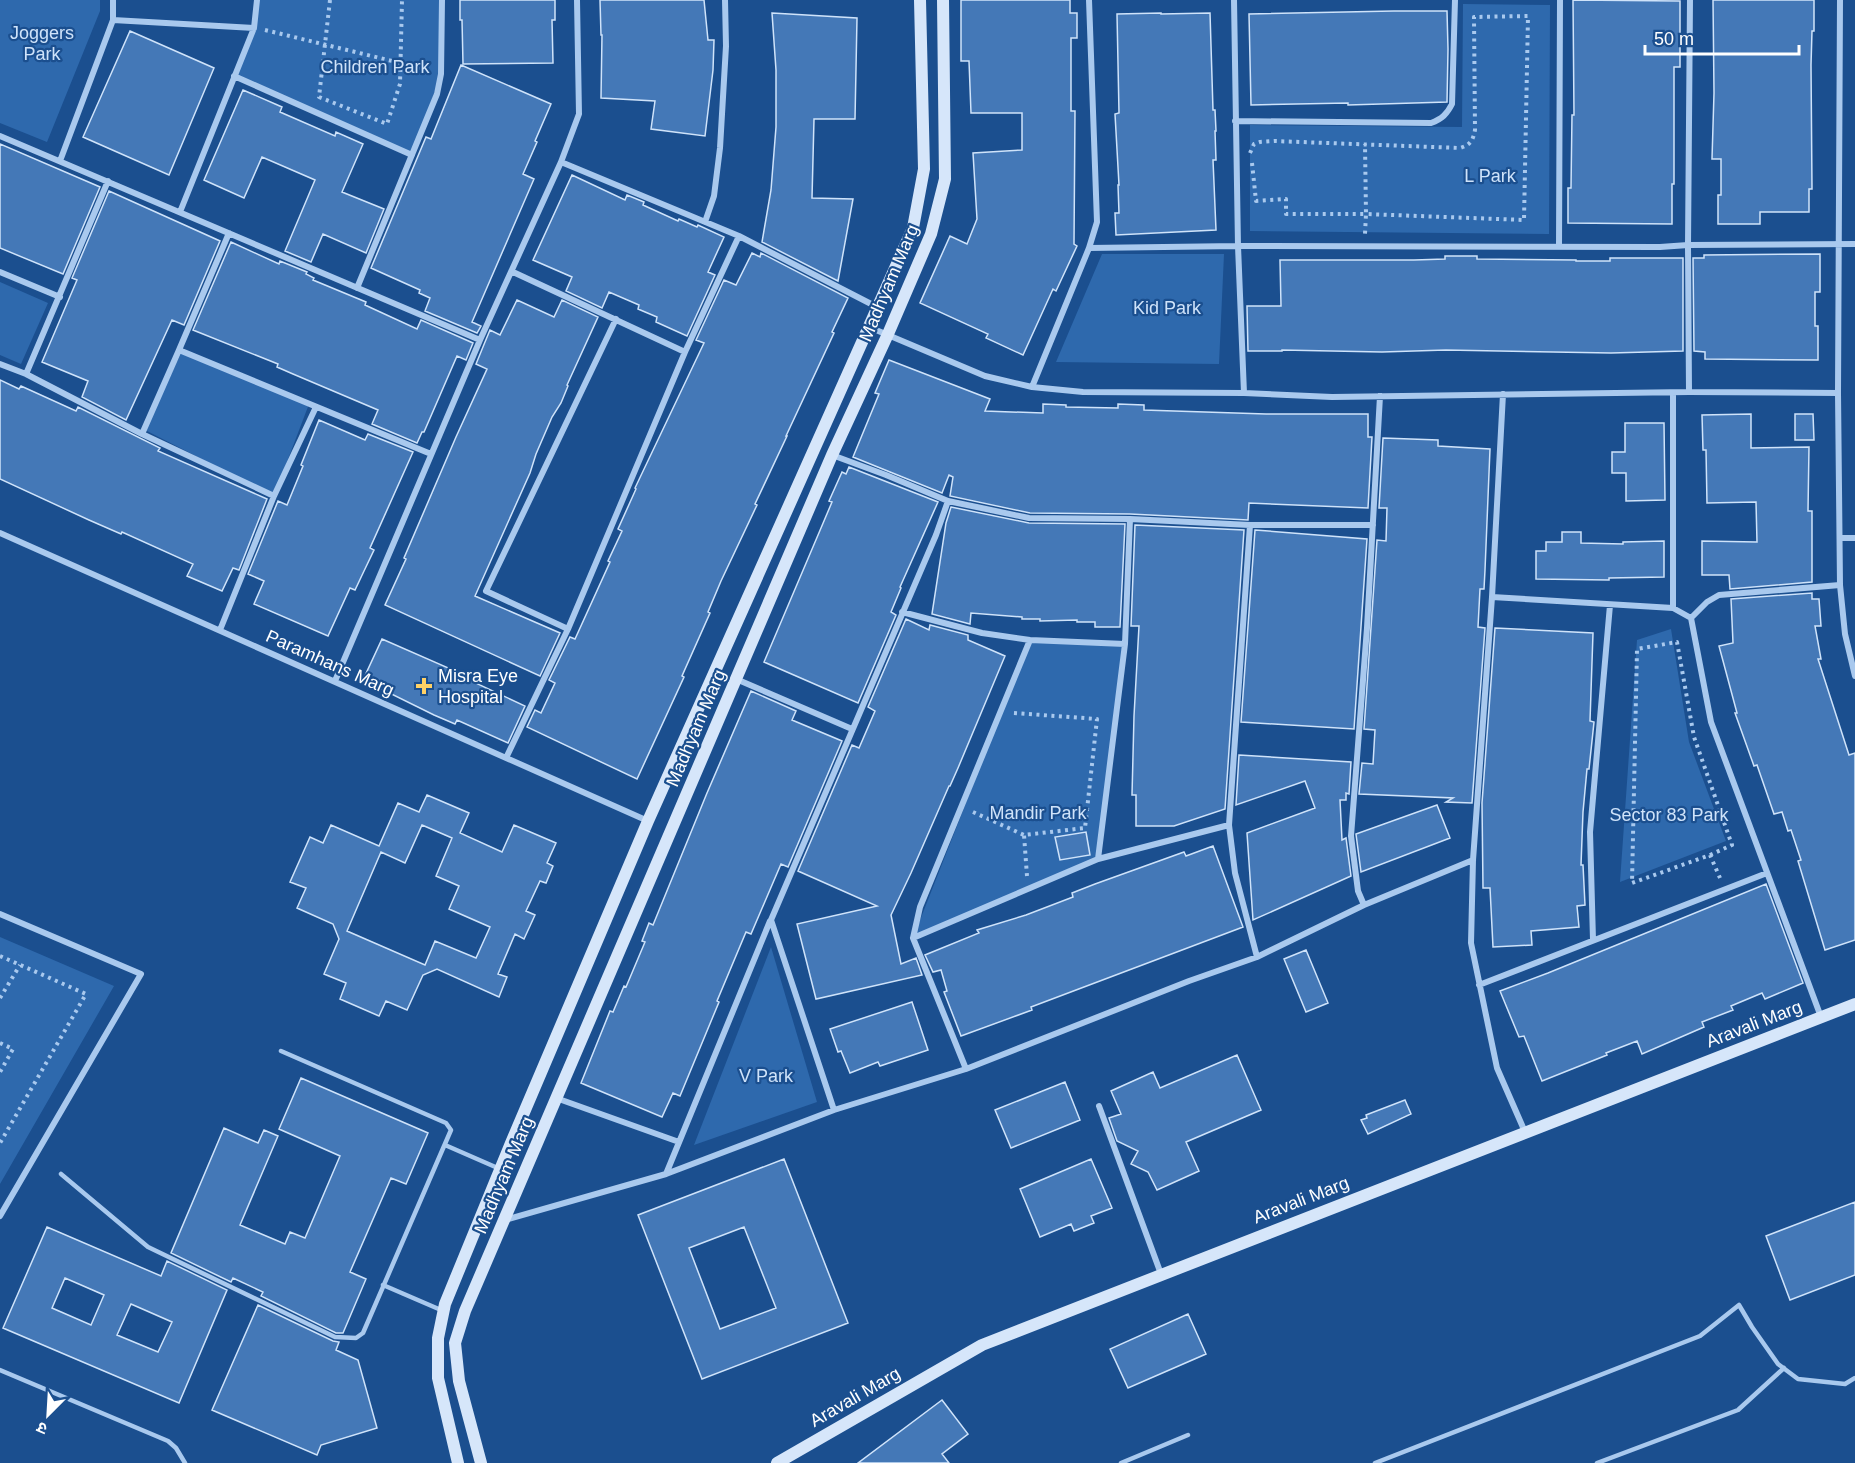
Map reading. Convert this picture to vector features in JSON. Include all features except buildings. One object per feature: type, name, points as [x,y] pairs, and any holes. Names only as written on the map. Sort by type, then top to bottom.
[{"type":"street","points":[[60,161],[113,20],[112,0]]},
{"type":"street","points":[[180,212],[254,28],[257,0]]},
{"type":"street","points":[[357,288],[437,94],[441,74],[442,0]]},
{"type":"street","points":[[335,681],[480,340],[513,272],[561,162],[579,114],[577,0]]},
{"type":"street","points":[[705,222],[714,196],[720,148],[726,46],[725,0]]},
{"type":"street","name":"Madhyam Marg","points":[[458,1463],[438,1378],[438,1338],[444,1311],[500,1169],[648,821],[913,228],[924,169],[920,0]]},
{"type":"street","name":"Madhyam Marg","points":[[481,1463],[459,1381],[455,1343],[465,1311],[832,455],[931,234],[945,179],[943,0]]},
{"type":"street","points":[[1032,387],[1089,249],[1097,222],[1089,0]]},
{"type":"street","points":[[1234,0],[1238,246],[1244,393]]},
{"type":"street","points":[[1235,122],[1431,123],[1441,120],[1448,113],[1452,104],[1455,0]]},
{"type":"street","points":[[1559,247],[1560,0]]},
{"type":"street","points":[[1689,392],[1690,0]]},
{"type":"street","points":[[1840,0],[1838,393],[1840,585],[1845,634],[1855,676]]},
{"type":"street","points":[[113,20],[254,28]]},
{"type":"street","points":[[234,76],[412,155]]},
{"type":"street","points":[[0,136],[480,340]]},
{"type":"street","points":[[561,162],[739,236],[877,308]]},
{"type":"street","points":[[26,374],[108,181]]},
{"type":"street","points":[[142,434],[228,233]]},
{"type":"street","points":[[506,758],[568,629],[685,352],[739,236]]},
{"type":"street","points":[[1089,249],[1238,246],[1660,248],[1688,245],[1855,244]]},
{"type":"street","points":[[0,272],[60,297]]},
{"type":"street","points":[[513,272],[685,352]]},
{"type":"street","points":[[568,629],[486,591],[616,319]]},
{"type":"street","points":[[869,327],[985,376],[1032,387],[1083,392],[1244,393],[1332,397],[1689,392],[1838,393]]},
{"type":"street","points":[[179,350],[431,454]]},
{"type":"street","points":[[0,364],[26,374],[142,434],[274,496]]},
{"type":"street","points":[[1673,393],[1673,608]]},
{"type":"street","points":[[1503,394],[1492,597],[1473,860],[1471,943],[1497,1068],[1525,1132]]},
{"type":"street","points":[[1364,905],[1358,891],[1351,836],[1380,396]]},
{"type":"street","points":[[220,630],[274,496],[316,407]]},
{"type":"street","points":[[832,455],[948,501],[1029,518],[1130,519],[1250,525],[1373,525]]},
{"type":"street","points":[[666,1173],[771,920],[936,535],[948,501]]},
{"type":"street","points":[[1098,859],[1125,644],[1130,519]]},
{"type":"street","points":[[1250,525],[1229,825],[1235,873],[1257,957]]},
{"type":"street","name":"Paramhans Marg","points":[[0,533],[648,821]]},
{"type":"street","points":[[1840,538],[1855,538]]},
{"type":"street","points":[[1691,618],[1707,602],[1719,595],[1840,585]]},
{"type":"street","points":[[1492,597],[1673,608],[1691,618]]},
{"type":"street","points":[[1593,940],[1590,832],[1610,605]]},
{"type":"street","points":[[902,612],[982,633],[1030,640],[1125,644]]},
{"type":"street","points":[[1691,618],[1711,722],[1821,1017]]},
{"type":"street","points":[[966,1069],[913,938],[920,907],[1030,640]]},
{"type":"street","points":[[736,679],[852,729]]},
{"type":"street","points":[[913,938],[1098,859],[1229,825]]},
{"type":"street","points":[[504,1221],[666,1173],[834,1110],[966,1069],[1189,981],[1257,957],[1364,905],[1473,860]]},
{"type":"street","points":[[1479,985],[1767,873]]},
{"type":"street","points":[[0,914],[141,974],[0,1216]]},
{"type":"street","points":[[771,920],[834,1110]]},
{"type":"street","name":"Aravali Marg","points":[[777,1463],[982,1344],[1855,1004]]},
{"type":"street","points":[[556,1098],[679,1142]]},
{"type":"street","points":[[1099,1106],[1161,1274]]},
{"type":"lane","points":[[61,1174],[148,1247],[335,1337],[356,1338],[363,1333],[451,1130],[446,1123],[281,1051]]},
{"type":"lane","points":[[445,1145],[500,1169]]},
{"type":"lane","points":[[383,1286],[444,1311]]},
{"type":"lane","points":[[1376,1463],[1700,1336],[1739,1305],[1778,1364],[1798,1379],[1845,1384],[1855,1377]]},
{"type":"lane","points":[[1597,1463],[1738,1410],[1784,1368]]},
{"type":"lane","points":[[0,1370],[168,1441],[176,1448],[185,1463]]},
{"type":"lane","points":[[1121,1463],[1188,1435]]},
{"type":"path","points":[[330,0],[319,97],[387,124],[400,84],[402,0]]},
{"type":"path","points":[[1528,16],[1524,220],[1366,214],[1286,214],[1286,199],[1256,201],[1250,152],[1254,144],[1260,142],[1365,144],[1460,148],[1468,146],[1475,130],[1474,17],[1528,16]]},
{"type":"path","points":[[254,28],[425,69]]},
{"type":"path","points":[[1365,144],[1365,247]]},
{"type":"path","points":[[1677,642],[1694,737],[1732,845],[1710,855],[1632,884],[1637,649],[1677,642]]},
{"type":"path","points":[[964,808],[1024,835],[1085,828],[1097,719],[1000,712]]},
{"type":"path","points":[[1024,835],[1027,889]]},
{"type":"path","points":[[1710,855],[1725,889]]},
{"type":"path","points":[[0,956],[86,994],[0,1143]]},
{"type":"path","points":[[0,998],[20,965]]},
{"type":"path","points":[[0,1043],[12,1049],[0,1072]]},
{"type":"green space","name":"Joggers Park","points":[[0,0],[100,0],[100,11],[47,142],[0,123]]},
{"type":"green space","name":"Children Park","points":[[257,0],[442,0],[441,74],[412,155],[234,76],[254,28]]},
{"type":"green space","name":"L Park","points":[[1463,4],[1550,5],[1549,234],[1250,231],[1250,125],[1462,127]]},
{"type":"green space","name":"Kid Park","points":[[1102,254],[1224,254],[1219,364],[1056,362]]},
{"type":"green space","points":[[0,282],[48,303],[21,364],[0,355]]},
{"type":"green space","points":[[182,351],[309,404],[274,496],[145,430]]},
{"type":"green space","name":"Sector 83 Park","points":[[1671,629],[1689,742],[1726,841],[1620,882],[1637,640]]},
{"type":"green space","name":"Mandir Park","points":[[1030,640],[1125,644],[1098,859],[913,938]]},
{"type":"green space","points":[[0,937],[114,986],[0,1184]]},
{"type":"green space","name":"V Park","points":[[771,947],[817,1102],[694,1145]]},
{"type":"place","name":"Misra Eye Hospital","points":[[424,686]]}]
